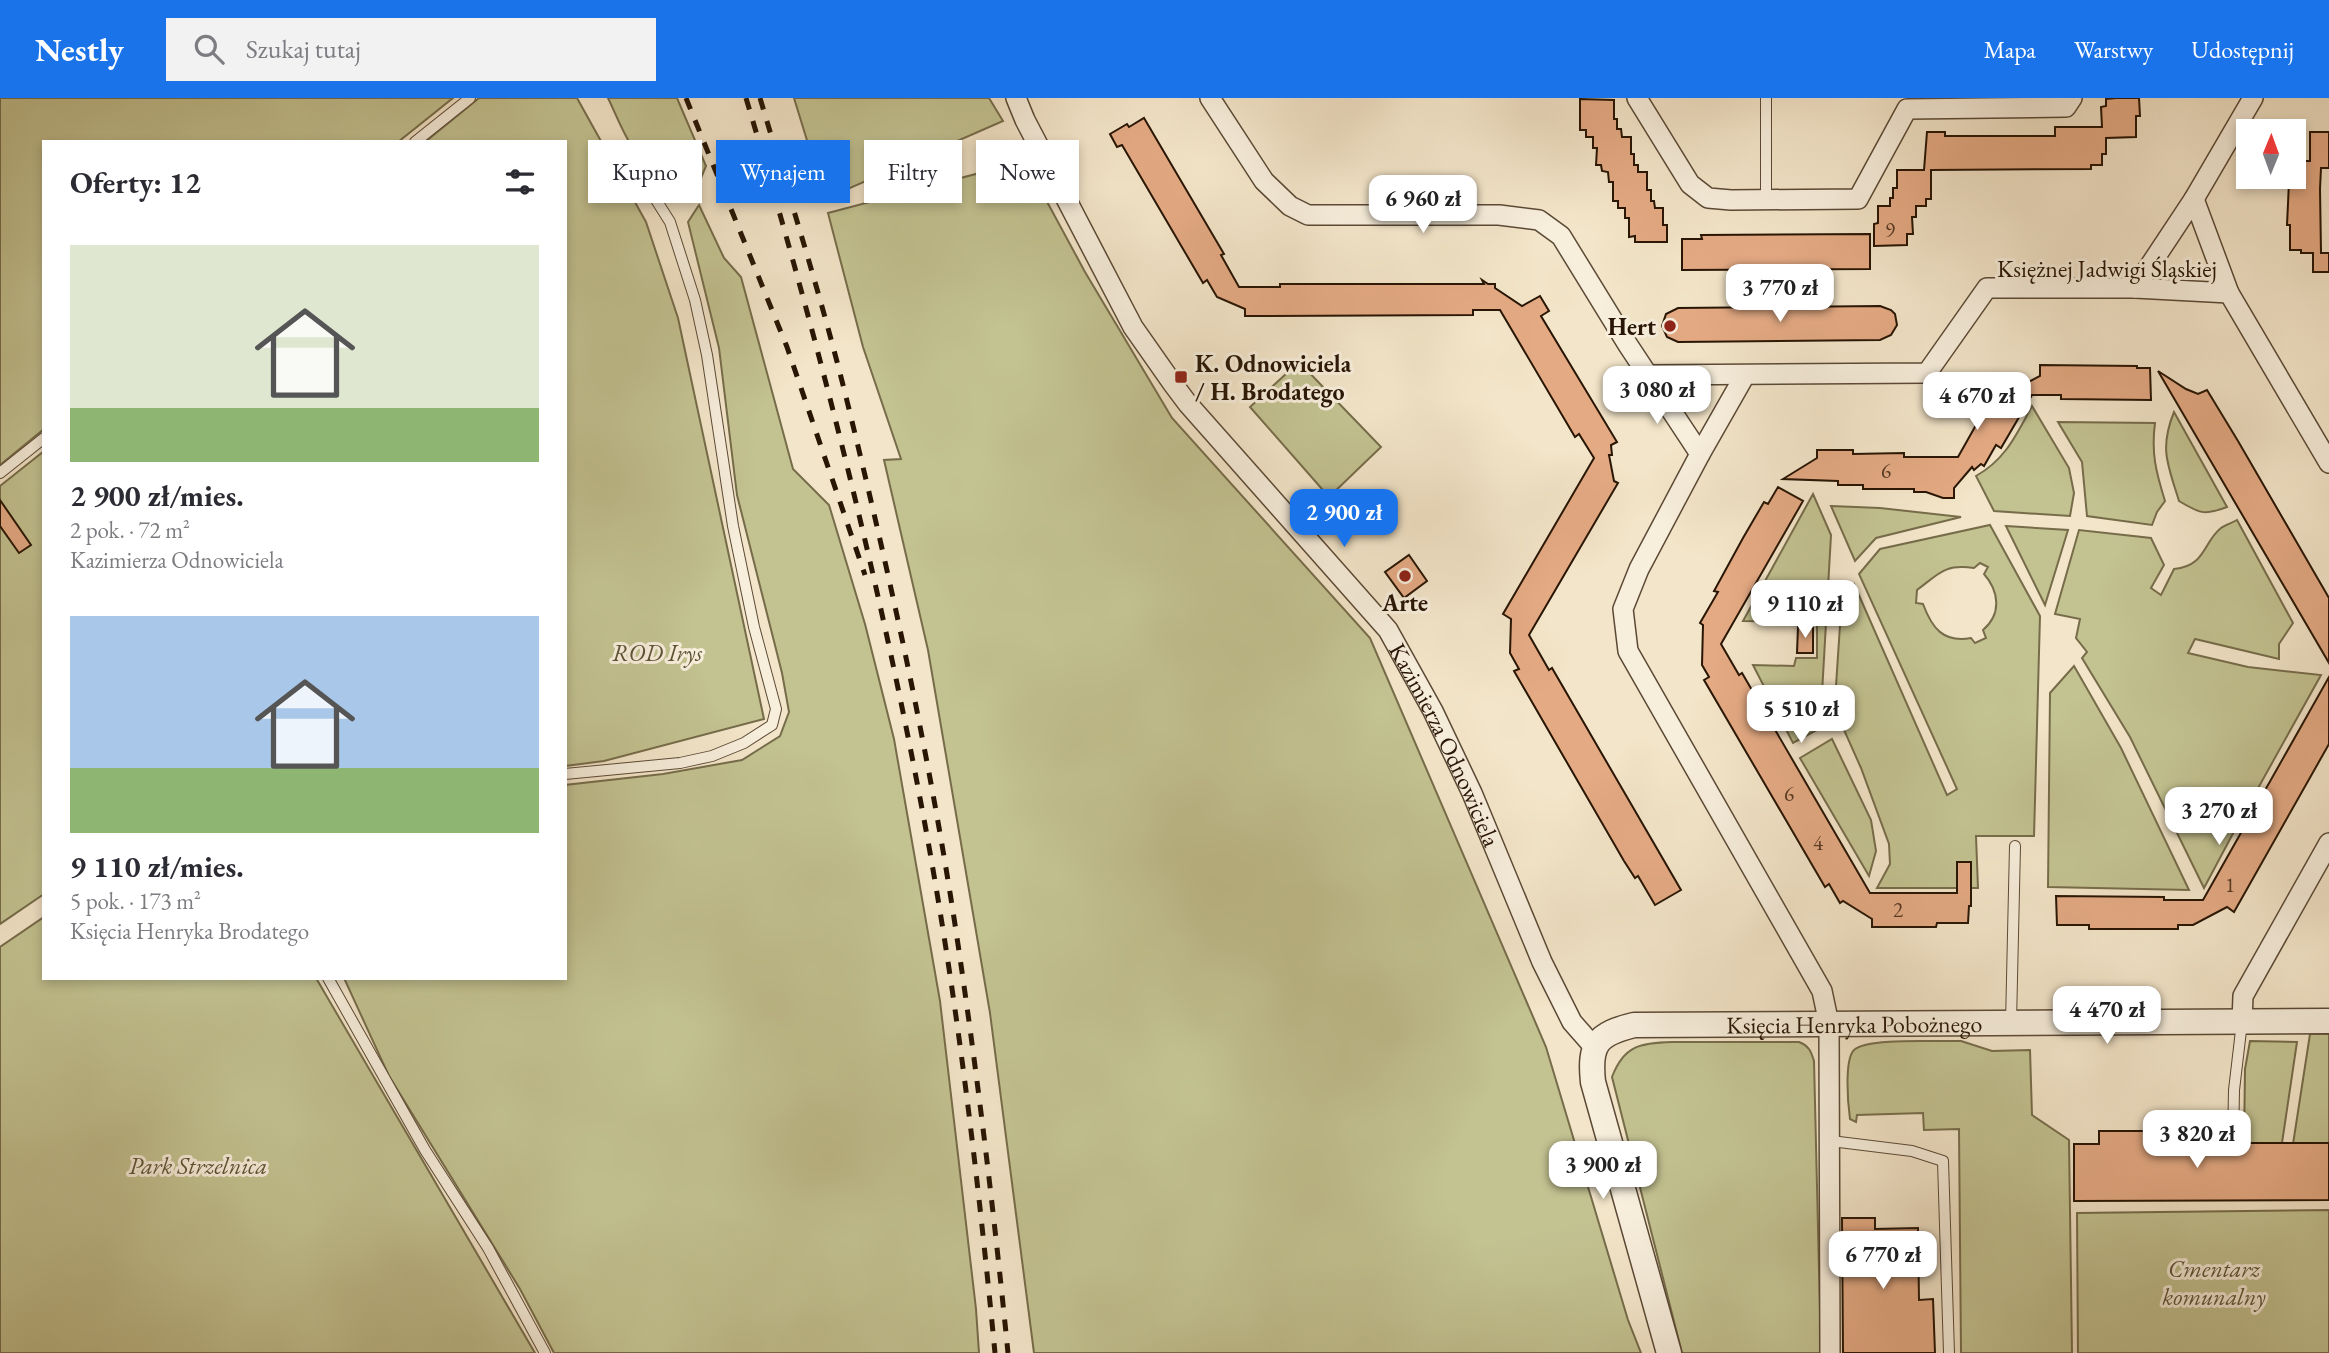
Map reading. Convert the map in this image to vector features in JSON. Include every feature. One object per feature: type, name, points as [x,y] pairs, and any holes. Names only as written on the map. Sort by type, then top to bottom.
[{"type":"street","name":"Kazimierza Odnowiciela","points":[[1016,98],[1133,327],[1188,404],[1388,630],[1433,711],[1472,793],[1542,962],[1572,1022],[1594,1046]]},
{"type":"street","points":[[1210,98],[1265,181],[1290,206],[1308,215],[1499,215],[1539,220],[1561,236],[1700,454]]},
{"type":"street","points":[[1637,98],[1690,184],[1708,198],[1731,200],[1858,199],[1908,109],[2066,107],[2072,98]]},
{"type":"street","points":[[2135,288],[2194,199],[2253,98]]},
{"type":"street","points":[[2194,199],[2229,293],[2329,463]]},
{"type":"street","name":"Księżnej Jadwigi Śląskiej","points":[[1648,375],[1927,373],[1987,288],[2135,288],[2229,293]]},
{"type":"street","points":[[1745,375],[1639,569],[1623,609],[1628,651],[1822,991],[1829,1024],[1830,1353]]},
{"type":"street","points":[[2242,1022],[2243,996],[2329,843]]},
{"type":"street","name":"Księcia Henryka Pobożnego","points":[[1594,1046],[1608,1034],[1634,1025],[2329,1021]]},
{"type":"street","points":[[1594,1046],[1591,1060],[1592,1082],[1669,1353]]},
{"type":"lane","points":[[418,140],[470,98]]},
{"type":"lane","points":[[1766,98],[1766,200]]},
{"type":"lane","points":[[567,774],[680,763],[712,756],[744,743],[772,725],[776,709],[754,627],[733,526],[707,355],[695,300],[670,222],[658,203]]},
{"type":"lane","points":[[0,473],[42,440]]},
{"type":"lane","points":[[2011,1024],[2015,846]]},
{"type":"lane","points":[[329,980],[425,1150],[488,1248],[545,1353]]},
{"type":"lane","points":[[2233,1143],[2234,1090],[2242,1022]]},
{"type":"lane","points":[[1831,1141],[1912,1151],[1943,1161],[1949,1353]]},
{"type":"green space","points":[[0,98],[453,98],[400,140],[42,140],[42,431],[0,465]]},
{"type":"green space","name":"ROD Irys","points":[[479,98],[577,98],[600,140],[588,140],[588,203],[635,203],[646,222],[678,318],[764,719],[604,761],[567,766],[567,140],[427,140]]},
{"type":"green space","points":[[608,98],[677,98],[695,140],[628,140]]},
{"type":"green space","points":[[794,98],[989,98],[1003,121],[960,140],[864,140],[864,182],[850,188],[850,140],[807,140]]},
{"type":"green space","points":[[702,157],[706,166],[702,176]]},
{"type":"green space","points":[[976,174],[976,203],[1048,203],[1085,272],[1172,418],[1370,638],[1546,1047],[1628,1320],[1641,1353],[1034,1353],[990,1013],[928,650],[884,460],[901,459],[863,347],[828,213],[866,203],[962,203],[962,178]]},
{"type":"green space","points":[[699,205],[724,258],[741,277],[793,469],[829,505],[865,624],[894,739],[940,1001],[979,1353],[554,1353],[520,1289],[389,1076],[345,980],[567,980],[567,785],[663,774],[742,760],[780,736],[789,712],[782,673],[737,495],[719,348],[688,222]]},
{"type":"green space","points":[[1299,362],[1381,447],[1329,497],[1250,407]]},
{"type":"green space","points":[[2032,406],[2069,468],[2074,493],[2070,516],[1994,511],[1976,476],[2003,454]]},
{"type":"green space","points":[[2174,412],[2227,507],[2213,512],[2202,512],[2179,501],[2166,447]]},
{"type":"green space","points":[[2058,422],[2155,423],[2155,462],[2165,501],[2152,525],[2087,516],[2082,462]]},
{"type":"green space","points":[[42,453],[42,895],[0,924],[0,486]]},
{"type":"green space","points":[[1813,494],[1831,535],[1821,711],[1826,725],[1793,743],[1753,665],[1794,666],[1796,658],[1817,658],[1817,622],[1743,621]]},
{"type":"green space","points":[[1831,506],[1880,508],[1961,517],[1876,538],[1855,561]]},
{"type":"green space","points":[[2237,520],[2293,623],[2279,644],[2279,659],[2195,639],[2188,653],[2248,667],[2321,675],[2252,799],[2244,796],[2232,819],[2238,824],[2204,888],[2130,737],[2082,658],[2087,652],[2076,638],[2080,619],[2055,614],[2079,530],[2151,538],[2164,565],[2151,588],[2161,595],[2174,569],[2192,563],[2203,553],[2215,534]]},
{"type":"green space","points":[[1990,525],[2040,616],[2034,836],[1976,836],[1978,888],[1877,888],[1890,864],[1889,844],[1835,701],[1842,595],[1854,584],[1947,795],[1957,789],[1859,574],[1880,549]],"holes":[[[1980,563],[1988,567],[1984,574],[1993,588],[1996,610],[1983,630],[1986,638],[1975,643],[1971,638],[1953,638],[1940,632],[1930,620],[1923,604],[1916,603],[1917,590],[1949,569],[1974,568]]]},
{"type":"green space","points":[[2006,526],[2068,530],[2045,605]]},
{"type":"green space","points":[[2074,666],[2121,748],[2189,890],[2048,887],[2050,693]]},
{"type":"green space","points":[[1832,739],[1871,820],[1876,851],[1869,876],[1800,758]]},
{"type":"green space","name":"Park Strzelnica","points":[[42,918],[42,980],[317,980],[535,1353],[0,1353],[0,947]]},
{"type":"green space","points":[[2310,1034],[2329,1034],[2329,1143],[2293,1144]]},
{"type":"green space","points":[[1961,1041],[1992,1051],[2030,1050],[2032,1115],[2069,1140],[2072,1353],[1961,1353],[1959,1129],[1924,1130],[1923,1113],[1857,1115],[1856,1122],[1850,1119],[1848,1073],[1854,1050],[1873,1043]]},
{"type":"green space","points":[[2250,1041],[2297,1042],[2282,1143],[2244,1143],[2245,1069]]},
{"type":"green space","points":[[1799,1042],[1811,1052],[1814,1061],[1821,1353],[1682,1353],[1612,1077],[1628,1052],[1651,1043]]},
{"type":"green space","name":"Cmentarz komunalny","points":[[2329,1210],[2329,1353],[2078,1353],[2077,1213]]},
{"type":"building","points":[[2139,98],[2140,116],[2136,116],[2136,137],[2106,138],[2106,154],[2102,154],[2102,165],[2091,165],[2091,169],[1931,170],[1931,199],[1926,199],[1926,206],[1916,206],[1916,217],[1912,217],[1913,234],[1907,234],[1907,245],[1874,246],[1874,224],[1878,223],[1878,206],[1890,206],[1893,188],[1897,188],[1897,170],[1924,170],[1927,132],[1945,132],[1945,136],[2055,136],[2055,127],[2102,127],[2101,107],[2106,106],[2106,99]]},
{"type":"building","points":[[1580,99],[1614,100],[1617,129],[1621,129],[1622,137],[1631,137],[1634,165],[1638,165],[1638,172],[1647,172],[1647,190],[1651,190],[1651,201],[1654,201],[1655,208],[1663,208],[1667,242],[1635,242],[1635,236],[1629,237],[1629,218],[1625,218],[1625,208],[1618,208],[1618,201],[1613,201],[1613,182],[1609,182],[1608,172],[1602,171],[1601,165],[1596,165],[1597,148],[1593,148],[1593,137],[1586,137],[1586,130],[1580,130]]},
{"type":"building","points":[[1144,118],[1224,254],[1221,255],[1239,287],[1280,287],[1280,284],[1484,284],[1482,280],[1495,284],[1495,288],[1522,306],[1540,296],[1549,311],[1541,316],[1617,442],[1611,445],[1612,455],[1609,455],[1614,481],[1618,483],[1529,635],[1549,670],[1552,668],[1681,890],[1655,905],[1638,876],[1635,878],[1624,861],[1514,671],[1519,669],[1510,653],[1511,619],[1503,614],[1594,458],[1579,434],[1575,437],[1500,310],[1473,310],[1473,315],[1245,316],[1245,309],[1217,297],[1207,280],[1203,283],[1122,145],[1117,147],[1110,134]]},
{"type":"building","points":[[2310,132],[2329,132],[2329,168],[2321,168],[2320,189],[2321,253],[2329,253],[2329,272],[2313,272],[2313,253],[2290,250],[2290,225],[2287,225],[2289,189],[2306,189],[2306,161],[2310,161]]},
{"type":"building","points":[[1870,234],[1870,269],[1682,270],[1682,239],[1702,239],[1701,235]]},
{"type":"building","points":[[1880,306],[1895,314],[1897,325],[1891,335],[1880,340],[1678,342],[1667,337],[1662,326],[1666,314],[1678,308]]},
{"type":"building","points":[[2040,365],[2150,368],[2151,400],[2061,399],[2061,395],[2032,395],[2001,448],[1996,445],[1984,466],[1981,464],[1974,470],[1972,467],[1954,488],[1954,498],[1914,492],[1914,489],[1863,489],[1863,485],[1838,485],[1838,481],[1783,479],[1817,458],[1817,450],[1853,450],[1853,454],[1904,453],[1904,457],[1958,457],[2002,379],[2017,388],[2040,376]]},
{"type":"building","points":[[2158,371],[2198,394],[2207,390],[2238,441],[2329,598],[2329,663]]},
{"type":"building","points":[[1778,487],[1803,501],[1721,644],[1739,675],[1742,673],[1870,893],[1957,893],[1957,862],[1971,862],[1971,906],[1968,923],[1937,923],[1936,927],[1872,927],[1872,919],[1843,901],[1840,903],[1829,884],[1825,887],[1704,680],[1709,677],[1702,665],[1703,625],[1700,623],[1743,538],[1764,502],[1768,504]]},
{"type":"building","points":[[0,500],[31,545],[19,553],[0,526]]},
{"type":"building","points":[[1409,555],[1427,581],[1404,598],[1385,572]]},
{"type":"building","points":[[1798,627],[1813,628],[1813,653],[1797,653]]},
{"type":"building","points":[[2329,677],[2329,744],[2234,912],[2227,907],[2193,925],[2178,925],[2178,929],[2089,929],[2089,925],[2057,925],[2056,896],[2203,900]]},
{"type":"building","points":[[2099,1131],[2186,1131],[2186,1144],[2226,1144],[2232,1151],[2237,1150],[2240,1143],[2329,1143],[2329,1200],[2074,1201],[2074,1144],[2099,1144]]},
{"type":"building","points":[[1842,1218],[1875,1218],[1875,1229],[1918,1228],[1919,1300],[1933,1299],[1935,1353],[1843,1353]]},
{"type":"railway","points":[[686,98],[787,347],[865,575]]},
{"type":"railway","points":[[746,98],[842,446],[884,621],[920,798],[933,867],[973,1144],[995,1353]]},
{"type":"railway","points":[[760,98],[837,363],[908,665],[964,984],[985,1142],[1008,1353]]},
{"type":"place","name":"Hert","points":[[1670,326]]},
{"type":"place","name":"K. Odnowiciela / H. Brodatego","points":[[1181,377]]},
{"type":"place","name":"Arte","points":[[1405,576]]}]
